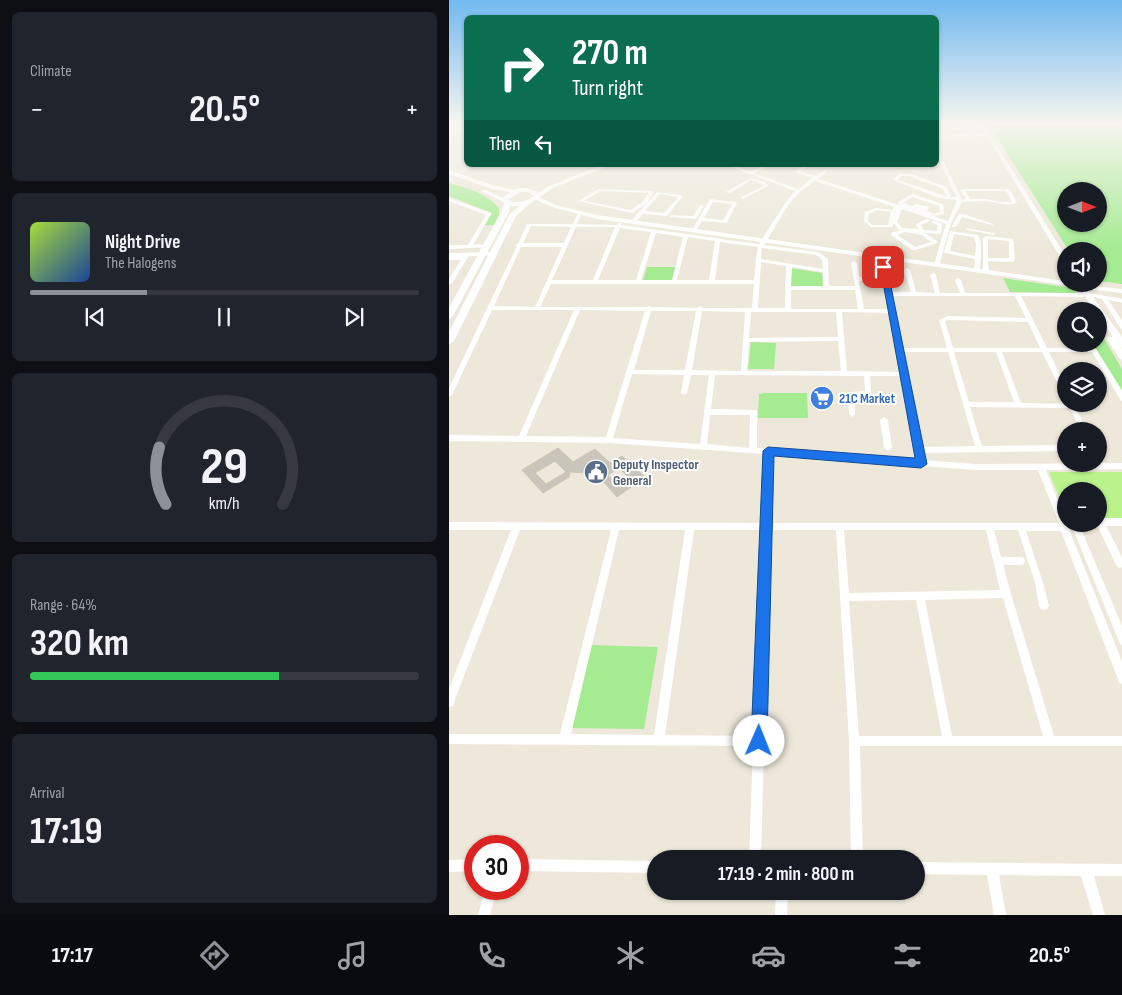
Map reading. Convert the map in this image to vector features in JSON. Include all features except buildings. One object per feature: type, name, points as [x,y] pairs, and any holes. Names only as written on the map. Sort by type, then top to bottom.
[{"type":"main road","points":[[449,316],[497,226],[505,202],[510,194],[553,183],[596,167]]},
{"type":"main road","points":[[449,341],[513,215],[555,185],[602,167]]},
{"type":"main road","points":[[526,190],[537,197]]},
{"type":"main road","points":[[505,202],[526,204]]},
{"type":"street","points":[[937,265],[959,200],[944,166]]},
{"type":"street","points":[[1008,166],[1057,247]]},
{"type":"street","points":[[736,167],[798,191]]},
{"type":"street","points":[[752,172],[764,167]]},
{"type":"street","points":[[804,167],[797,172],[899,208],[940,224],[940,231],[934,233],[923,232],[898,227],[895,222],[899,208]]},
{"type":"street","points":[[744,373],[746,340],[756,282],[757,260],[763,242],[798,191],[826,171]]},
{"type":"street","points":[[450,175],[494,188],[517,191]]},
{"type":"street","points":[[450,175],[505,202]]},
{"type":"street","points":[[949,198],[945,188],[909,175],[901,176],[895,180],[949,198],[966,202],[968,200],[1015,203],[1008,190],[962,190],[968,200]]},
{"type":"street","points":[[728,192],[750,179],[764,183],[771,180]]},
{"type":"street","points":[[743,198],[766,186],[764,183]]},
{"type":"street","points":[[537,308],[574,225],[583,214],[595,206],[632,212],[644,203],[652,192],[599,190],[580,202],[595,206]]},
{"type":"street","points":[[633,222],[659,193],[681,196],[665,215],[642,212]]},
{"type":"street","points":[[893,211],[890,226],[871,226],[866,221],[867,213],[873,209],[893,211],[899,208],[918,211],[941,215],[943,208],[912,195],[900,202],[918,211],[951,225],[994,234]]},
{"type":"street","points":[[537,197],[554,206]]},
{"type":"street","points":[[664,226],[685,197]]},
{"type":"street","points":[[449,199],[489,214],[470,246]]},
{"type":"street","points":[[693,230],[700,219],[709,209],[712,200],[735,203],[725,222],[700,219]]},
{"type":"street","points":[[671,216],[694,218],[706,201]]},
{"type":"street","points":[[526,204],[554,206],[654,231],[718,239],[763,242],[1057,282]]},
{"type":"street","points":[[951,225],[961,214],[992,224]]},
{"type":"street","points":[[973,230],[979,219]]},
{"type":"street","points":[[923,232],[918,225],[927,220]]},
{"type":"street","points":[[449,395],[527,226],[633,222],[693,230],[821,254],[825,259],[826,288]]},
{"type":"street","points":[[595,282],[619,223]]},
{"type":"street","points":[[483,226],[497,226]]},
{"type":"street","points":[[638,282],[654,231]]},
{"type":"street","points":[[905,231],[919,233],[929,236],[935,242],[914,249],[893,234],[905,231]]},
{"type":"street","points":[[977,258],[947,252],[952,232],[976,236],[977,258],[977,270]]},
{"type":"street","points":[[675,282],[686,235]]},
{"type":"street","points":[[986,258],[1011,260],[1011,240],[987,236],[986,258],[986,272]]},
{"type":"street","points":[[712,282],[718,239]]},
{"type":"street","points":[[518,246],[565,245]]},
{"type":"street","points":[[449,247],[487,246]]},
{"type":"street","points":[[910,261],[914,249]]},
{"type":"street","points":[[449,256],[493,254]]},
{"type":"street","points":[[449,282],[466,256]]},
{"type":"street","points":[[757,260],[825,271]]},
{"type":"street","points":[[854,263],[861,310]]},
{"type":"street","points":[[788,309],[789,265]]},
{"type":"street","points":[[883,267],[921,464]]},
{"type":"street","points":[[907,270],[914,294]]},
{"type":"street","points":[[933,275],[939,294]]},
{"type":"street","points":[[857,279],[885,278]]},
{"type":"street","points":[[958,280],[963,294]]},
{"type":"street","points":[[549,282],[756,282]]},
{"type":"street","points":[[789,288],[858,288]]},
{"type":"street","points":[[1107,291],[1122,292]]},
{"type":"street","points":[[888,294],[1017,294],[1057,292]]},
{"type":"street","points":[[1085,292],[1122,345]]},
{"type":"street","points":[[1088,292],[1104,298],[1122,301]]},
{"type":"street","points":[[1017,294],[1057,376]]},
{"type":"street","points":[[1104,298],[1122,328]]},
{"type":"street","points":[[489,308],[891,310]]},
{"type":"street","points":[[522,438],[578,308]]},
{"type":"street","points":[[609,440],[649,308]]},
{"type":"street","points":[[684,393],[700,308]]},
{"type":"street","points":[[839,310],[844,374]]},
{"type":"street","points":[[979,449],[942,321],[943,319],[1029,320]]},
{"type":"street","points":[[1111,327],[1122,328]]},
{"type":"street","points":[[1107,333],[1122,357]]},
{"type":"street","points":[[746,340],[841,339]]},
{"type":"street","points":[[899,350],[1057,349]]},
{"type":"street","points":[[998,350],[1018,405]]},
{"type":"street","points":[[1095,352],[1122,399]]},
{"type":"street","points":[[631,372],[904,374]]},
{"type":"street","points":[[703,446],[712,373]]},
{"type":"street","points":[[852,414],[851,394],[868,393],[867,374]]},
{"type":"street","points":[[966,404],[1057,405]]},
{"type":"street","points":[[707,412],[755,412],[753,450]]},
{"type":"street","points":[[885,420],[888,448]]},
{"type":"street","points":[[449,438],[609,440],[921,464],[1041,467],[1057,466]]},
{"type":"street","points":[[919,450],[1057,448]]},
{"type":"street","points":[[755,850],[768,451]]},
{"type":"street","points":[[1107,463],[1122,466]]},
{"type":"street","points":[[1041,467],[1057,509]]},
{"type":"street","points":[[1107,522],[1122,522]]},
{"type":"street","points":[[449,526],[1057,527]]},
{"type":"street","points":[[449,702],[517,526]]},
{"type":"street","points":[[989,526],[1006,594],[1050,741]]},
{"type":"street","points":[[564,740],[616,527]]},
{"type":"street","points":[[659,740],[690,527]]},
{"type":"street","points":[[1021,527],[1039,582],[1043,606]]},
{"type":"street","points":[[840,528],[854,741],[857,850]]},
{"type":"street","points":[[1066,532],[1122,679]]},
{"type":"street","points":[[1078,532],[1121,636]]},
{"type":"street","points":[[1104,532],[1120,564]]},
{"type":"street","points":[[998,561],[1021,561]]},
{"type":"street","points":[[844,597],[1006,594]]},
{"type":"street","points":[[920,597],[948,740]]},
{"type":"street","points":[[449,740],[759,741]]},
{"type":"street","points":[[854,741],[1122,742]]},
{"type":"street","points":[[449,866],[464,865]]},
{"type":"street","points":[[529,865],[647,867]]},
{"type":"street","points":[[925,868],[1122,870]]},
{"type":"street","points":[[991,869],[1001,915]]},
{"type":"street","points":[[1087,870],[1099,915]]},
{"type":"street","points":[[484,915],[488,900]]},
{"type":"street","points":[[781,900],[781,915]]},
{"type":"green space","points":[[1015,166],[1122,166],[1122,284],[1107,282],[1107,242],[1063,242]]},
{"type":"green space","points":[[449,183],[476,192],[494,203],[499,208],[499,216],[495,225],[485,225],[492,213],[449,196]]},
{"type":"green space","points":[[647,267],[675,267],[672,280],[643,280]]},
{"type":"green space","points":[[790,268],[822,273],[823,286],[791,286]]},
{"type":"green space","points":[[1003,278],[1057,286],[1057,292],[1076,293],[1010,292]]},
{"type":"green space","points":[[751,342],[776,343],[774,369],[748,369]]},
{"type":"green space","points":[[1107,343],[1122,369],[1122,395],[1107,369],[1107,362],[1103,362],[1098,352],[1107,352]]},
{"type":"green space","points":[[807,393],[808,418],[758,418],[759,394]]},
{"type":"green space","points":[[1049,472],[1122,472],[1122,521],[1107,521],[1107,482],[1057,482],[1057,492]]},
{"type":"green space","points":[[589,645],[658,647],[644,729],[568,728]]},
{"type":"place","name":"21C Market","points":[[822,398]]},
{"type":"place","name":"Deputy Inspector General","points":[[596,472]]},
{"type":"route","points":[[759,741],[768,451],[921,464],[883,267]]}]
